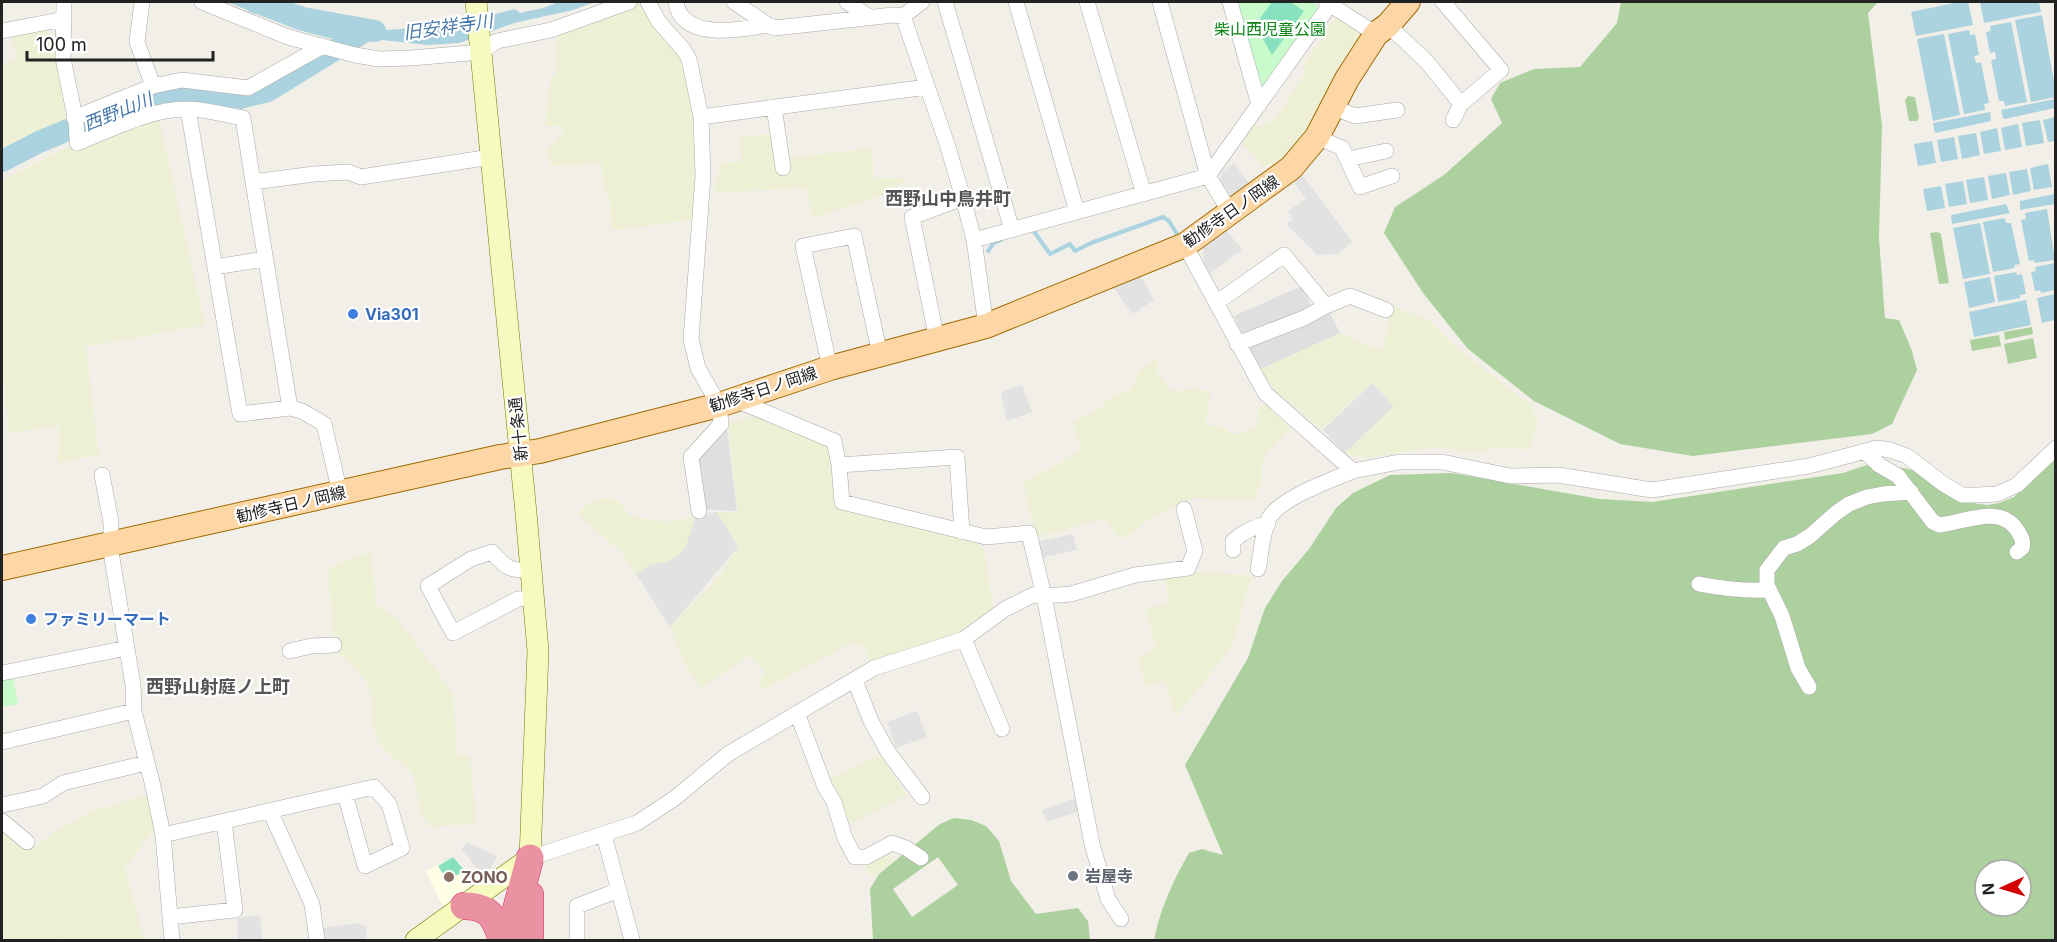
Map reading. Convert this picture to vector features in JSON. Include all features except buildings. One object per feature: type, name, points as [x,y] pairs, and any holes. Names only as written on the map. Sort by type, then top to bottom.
[{"type":"highway","points":[[508,940],[530,858]]},
{"type":"highway","points":[[530,858],[530,940]]},
{"type":"highway","points":[[464,906],[480,908],[492,916],[502,940]]},
{"type":"main road","name":"勧修寺日ノ岡線","points":[[2,568],[551,448],[728,403],[830,368],[986,326],[1185,245],[1291,168],[1317,137],[1357,62],[1382,29],[1408,2]]},
{"type":"main road","name":"新十条通","points":[[476,6],[538,651],[530,858]]},
{"type":"main road","points":[[416,940],[530,858]]},
{"type":"street","points":[[64,2],[63,58],[77,141],[158,113],[188,109],[243,118],[290,408]]},
{"type":"street","points":[[142,2],[137,42],[153,86]]},
{"type":"street","points":[[202,2],[288,37],[379,59],[411,58],[480,48],[497,41],[551,30],[629,2]]},
{"type":"street","points":[[648,2],[659,22],[689,59],[701,117],[703,176],[690,339],[698,368],[728,403],[834,441],[839,465],[842,502],[986,537],[1029,533],[1044,596],[1090,833],[1108,899],[1121,919]]},
{"type":"street","points":[[676,2],[681,14],[689,22],[710,31],[768,25]]},
{"type":"street","points":[[734,2],[775,28],[893,15],[903,16],[922,2]]},
{"type":"street","points":[[848,2],[871,18]]},
{"type":"street","points":[[945,2],[1012,230]]},
{"type":"street","points":[[1016,2],[1077,212]]},
{"type":"street","points":[[1087,2],[1144,194]]},
{"type":"street","points":[[1160,2],[1208,176],[1230,212]]},
{"type":"street","points":[[1230,2],[1259,105]]},
{"type":"street","points":[[1443,2],[1501,70],[1461,104],[1453,120]]},
{"type":"street","points":[[974,240],[1208,176],[1329,3],[1382,29],[1427,62],[1461,104]]},
{"type":"street","points":[[903,16],[963,198],[974,240],[986,326]]},
{"type":"street","points":[[2,31],[64,19]]},
{"type":"street","points":[[75,120],[153,86],[182,80],[248,88],[322,46]]},
{"type":"street","points":[[701,117],[927,87]]},
{"type":"street","points":[[1333,106],[1355,116],[1397,110]]},
{"type":"street","points":[[774,107],[783,168]]},
{"type":"street","points":[[188,109],[240,414],[290,408],[302,411],[324,424],[340,493]]},
{"type":"street","points":[[1317,137],[1342,148],[1360,188],[1392,176]]},
{"type":"street","points":[[1348,159],[1386,151]]},
{"type":"street","points":[[253,182],[348,172],[361,177],[491,158]]},
{"type":"street","points":[[938,340],[912,217],[963,198]]},
{"type":"street","points":[[830,368],[803,246],[854,236],[880,354]]},
{"type":"street","points":[[1185,245],[1264,393],[1353,471]]},
{"type":"street","points":[[1216,303],[1284,255],[1326,306]]},
{"type":"street","points":[[215,267],[265,259]]},
{"type":"street","points":[[1237,344],[1304,318],[1350,296],[1386,310]]},
{"type":"street","points":[[699,511],[691,457],[721,424],[728,403]]},
{"type":"street","points":[[1258,569],[1271,515],[1291,499],[1353,471],[1400,462],[1442,462],[1510,476],[1558,475],[1652,490],[1809,466],[1877,448],[1907,456],[1941,483],[1962,495],[1978,495],[1997,494],[2017,485],[2055,448]]},
{"type":"street","points":[[1864,451],[1879,465],[1898,476],[1933,522],[1940,525],[1993,516],[2007,519],[2019,533],[2023,543],[2022,548],[2017,552]]},
{"type":"street","points":[[839,465],[957,457],[962,532]]},
{"type":"street","points":[[102,475],[111,522],[113,544],[111,552],[133,685],[134,711],[163,835],[172,940]]},
{"type":"street","points":[[1809,687],[1798,669],[1782,616],[1767,585],[1767,570],[1784,548],[1810,536],[1849,504],[1867,497],[1911,492]]},
{"type":"street","points":[[530,858],[637,824],[675,798],[728,754],[874,668],[964,639],[1005,609],[1023,599],[1033,595],[1071,594],[1135,575],[1188,568],[1195,551],[1184,509]]},
{"type":"street","points":[[1233,550],[1233,541],[1249,529],[1268,524]]},
{"type":"street","points":[[531,570],[514,570],[504,565],[492,552],[471,559],[428,586],[453,633],[518,599],[533,598]]},
{"type":"street","points":[[1699,584],[1730,588],[1736,591],[1769,590]]},
{"type":"street","points":[[964,639],[1002,729]]},
{"type":"street","points":[[290,651],[311,646],[334,645]]},
{"type":"street","points":[[2,673],[127,648]]},
{"type":"street","points":[[855,681],[871,721],[888,752],[922,797]]},
{"type":"street","points":[[2,742],[134,711]]},
{"type":"street","points":[[797,713],[825,787],[834,802],[845,838],[855,857],[866,857],[892,843],[906,848],[921,858]]},
{"type":"street","points":[[2,805],[43,796],[63,783],[146,763]]},
{"type":"street","points":[[163,835],[374,787],[389,804],[402,848],[365,866],[345,794]]},
{"type":"street","points":[[270,811],[312,904],[317,940]]},
{"type":"street","points":[[2,821],[27,842]]},
{"type":"street","points":[[170,917],[235,910],[224,821]]},
{"type":"street","points":[[604,835],[632,940]]},
{"type":"street","points":[[577,940],[577,906],[619,890]]},
{"type":"shaded area","points":[[642,2],[687,63],[698,116],[697,219],[617,230],[611,227],[610,202],[603,184],[602,164],[551,166],[547,149],[560,137],[564,126],[545,126],[551,76],[556,74],[557,33]]},
{"type":"shaded area","points":[[1336,17],[1362,33],[1332,96],[1288,160],[1263,166],[1243,144],[1254,124],[1259,127],[1276,118],[1304,74],[1304,64]]},
{"type":"shaded area","points":[[44,27],[57,42],[66,121],[2,150],[2,64],[17,60],[11,34]]},
{"type":"shaded area","points":[[158,113],[205,325],[86,347],[99,455],[58,463],[59,426],[9,433],[2,363],[2,180],[77,143]]},
{"type":"shaded area","points":[[772,133],[776,159],[872,148],[874,178],[909,178],[883,195],[812,218],[806,188],[712,193],[720,163],[742,161],[740,138]]},
{"type":"shaded area","points":[[1234,163],[1254,190],[1235,203],[1220,180],[1223,171]]},
{"type":"shaded area","points":[[1301,168],[1302,174],[1352,242],[1337,254],[1317,255],[1286,224],[1293,219],[1288,211],[1306,199],[1291,177]]},
{"type":"shaded area","points":[[1225,228],[1242,250],[1209,274],[1204,267],[1203,244]]},
{"type":"shaded area","points":[[1138,271],[1154,300],[1133,314],[1110,283]]},
{"type":"shaded area","points":[[1302,286],[1316,316],[1329,311],[1340,333],[1259,370],[1234,316]]},
{"type":"shaded area","points":[[1394,306],[1429,320],[1463,353],[1532,406],[1538,423],[1530,449],[1496,448],[1474,453],[1435,447],[1368,458],[1353,456],[1345,453],[1394,406],[1372,382],[1322,429],[1275,391],[1259,370],[1340,333],[1382,351],[1390,322],[1388,319]]},
{"type":"shaded area","points":[[1159,358],[1158,373],[1169,389],[1211,391],[1205,425],[1223,427],[1233,434],[1244,433],[1257,427],[1258,409],[1265,404],[1291,429],[1269,451],[1262,462],[1262,481],[1254,500],[1194,498],[1152,517],[1134,532],[1120,539],[1104,519],[1036,537],[1023,482],[1082,450],[1072,423],[1100,408],[1112,396],[1132,388],[1139,371]]},
{"type":"shaded area","points":[[1372,383],[1394,406],[1345,453],[1323,430]]},
{"type":"shaded area","points":[[1022,385],[1032,412],[1007,421],[1001,394]]},
{"type":"shaded area","points":[[751,417],[779,423],[829,445],[839,506],[977,542],[984,548],[993,608],[960,632],[870,662],[863,645],[851,643],[763,690],[758,683],[765,671],[750,656],[701,689],[686,667],[670,627],[720,575],[738,547],[717,512],[738,513],[728,423]]},
{"type":"shaded area","points":[[721,430],[727,430],[737,511],[701,509],[694,460]]},
{"type":"shaded area","points":[[603,498],[617,499],[630,516],[666,522],[696,516],[685,549],[678,556],[666,562],[649,565],[636,574],[623,554],[577,514],[586,504]]},
{"type":"shaded area","points":[[717,512],[738,547],[670,627],[636,574],[649,565],[666,562],[678,556],[685,548],[696,516]]},
{"type":"shaded area","points":[[1073,534],[1077,550],[1040,558],[1037,542]]},
{"type":"shaded area","points":[[370,552],[375,585],[375,604],[397,618],[453,693],[457,755],[470,756],[476,814],[474,824],[430,827],[421,813],[413,775],[405,766],[384,751],[374,732],[372,700],[366,681],[347,660],[336,652],[329,590],[329,567]]},
{"type":"shaded area","points":[[1189,572],[1252,575],[1232,647],[1176,717],[1165,682],[1146,686],[1137,659],[1156,647],[1145,609],[1169,602],[1164,576]]},
{"type":"shaded area","points":[[917,711],[927,737],[896,748],[887,722]]},
{"type":"shaded area","points":[[880,755],[907,795],[847,825],[827,780]]},
{"type":"shaded area","points":[[148,794],[155,828],[125,869],[145,940],[64,940],[63,938],[2,940],[2,831],[26,851],[92,811]]},
{"type":"shaded area","points":[[1078,797],[1082,810],[1047,822],[1042,810]]},
{"type":"shaded area","points":[[468,843],[497,856],[491,868],[483,875],[461,849]]},
{"type":"shaded area","points":[[886,843],[894,861],[871,878],[858,855]]},
{"type":"shaded area","name":"ZONO","points":[[453,857],[475,883],[443,907],[426,871]]},
{"type":"shaded area","points":[[260,915],[262,940],[238,940],[237,918]]},
{"type":"shaded area","points":[[360,923],[367,927],[365,940],[323,940],[322,928]]},
{"type":"green space","name":"柴山西児童公園","points":[[1233,2],[1312,2],[1317,5],[1318,12],[1262,90]]},
{"type":"green space","points":[[1272,2],[1290,2],[1304,11],[1272,55],[1255,25]]},
{"type":"green space","points":[[1621,2],[1878,2],[1868,13],[1882,125],[1879,238],[1885,318],[1899,320],[1917,370],[1892,424],[1872,434],[1693,456],[1620,444],[1534,401],[1468,349],[1423,293],[1384,233],[1395,207],[1444,175],[1502,123],[1491,99],[1500,83],[1534,69],[1580,67],[1617,23]]},
{"type":"green space","points":[[1908,96],[1915,97],[1919,118],[1917,121],[1909,121],[1905,100]]},
{"type":"green space","points":[[1930,233],[1941,234],[1949,283],[1939,284]]},
{"type":"green space","points":[[2032,327],[2033,334],[2005,340],[2004,332]]},
{"type":"green space","points":[[1999,335],[2001,346],[1972,351],[1970,340]]},
{"type":"green space","points":[[2033,338],[2037,358],[2008,364],[2004,344]]},
{"type":"green space","points":[[2055,458],[2055,940],[1154,940],[1168,895],[1189,853],[1202,849],[1223,855],[1185,765],[1248,658],[1265,608],[1336,508],[1353,493],[1390,475],[1451,473],[1600,499],[1652,502],[1843,473],[1867,465],[1913,470],[1960,499],[1987,505],[2014,497]]},
{"type":"green space","points":[[13,678],[18,704],[2,707],[2,680]]},
{"type":"green space","points":[[954,818],[971,820],[986,826],[999,841],[1011,881],[1036,914],[1078,908],[1088,921],[1090,940],[873,940],[870,889],[879,874],[940,824]],"holes":[[[938,857],[958,885],[912,917],[893,889]]]},
{"type":"green space","points":[[453,857],[465,871],[447,880],[438,866]]},
{"type":"water","points":[[227,2],[280,2],[288,6],[290,14],[353,32],[436,29],[515,9],[520,13],[559,2],[595,2],[573,10],[514,23],[459,43],[428,45],[329,38],[298,30]]},
{"type":"water","points":[[1968,2],[1973,25],[1916,36],[1911,12]]},
{"type":"water","points":[[1980,2],[2039,2],[2041,12],[1984,23]]},
{"type":"water","points":[[2042,15],[2055,97],[2031,102],[2015,20]]},
{"type":"water","points":[[2011,22],[2027,102],[2005,106],[2004,101],[1999,101],[1991,60],[1996,59],[1995,52],[1990,53],[1986,32],[1991,31],[1990,26]]},
{"type":"water","points":[[1969,30],[1970,35],[1975,34],[1979,55],[1974,56],[1976,63],[1981,62],[1989,103],[1984,104],[1985,110],[1964,114],[1948,34]]},
{"type":"water","points":[[1944,34],[1960,115],[1933,121],[1917,39]]},
{"type":"water","points":[[2055,99],[2055,108],[2003,118],[2001,110]]},
{"type":"water","points":[[1990,112],[1991,121],[1935,133],[1933,123]]},
{"type":"water","points":[[2055,117],[2055,141],[2048,142],[2043,120]]},
{"type":"water","points":[[2040,120],[2044,143],[2026,146],[2022,123]]},
{"type":"water","points":[[2018,124],[2022,147],[2005,150],[2001,128]]},
{"type":"water","points":[[1997,128],[2001,151],[1984,154],[1980,132]]},
{"type":"water","points":[[1976,133],[1980,155],[1962,159],[1958,136]]},
{"type":"water","points":[[1954,137],[1958,159],[1941,162],[1937,140]]},
{"type":"water","points":[[1932,141],[1936,163],[1918,166],[1914,144]]},
{"type":"water","points":[[2048,164],[2052,187],[2034,190],[2030,168]]},
{"type":"water","points":[[2027,169],[2031,191],[2013,195],[2009,172]]},
{"type":"water","points":[[2006,173],[2010,195],[1992,199],[1988,176]]},
{"type":"water","points":[[1984,177],[1988,200],[1970,203],[1966,180]]},
{"type":"water","points":[[1963,181],[1967,204],[1949,207],[1945,184]]},
{"type":"water","points":[[1941,186],[1945,208],[1927,211],[1923,189]]},
{"type":"water","points":[[2055,194],[2055,204],[2020,210],[2020,201]]},
{"type":"water","points":[[2006,204],[2010,213],[1952,224],[1951,215]]},
{"type":"water","points":[[2047,209],[2055,260],[2035,263],[2034,260],[2029,261],[2021,220],[2026,219],[2025,213]]},
{"type":"water","points":[[2005,218],[2006,223],[2011,223],[2020,264],[2014,265],[2015,268],[1993,272],[1983,222]]},
{"type":"water","points":[[1980,223],[1990,274],[1963,279],[1953,228]]},
{"type":"water","points":[[2055,263],[2055,290],[2041,293],[2040,290],[2035,291],[2031,272],[2036,271],[2035,267]]},
{"type":"water","points":[[2016,272],[2017,275],[2022,274],[2026,294],[2020,295],[2020,298],[1998,302],[1994,276]]},
{"type":"water","points":[[1990,277],[1995,302],[1969,308],[1964,282]]},
{"type":"water","points":[[2055,294],[2055,320],[2042,323],[2037,298]]},
{"type":"water","points":[[2026,300],[2031,325],[1974,337],[1969,312]]},
{"type":"waterway","name":"旧安祥寺川","points":[[255,2],[303,18],[375,31]]},
{"type":"waterway","name":"西野山川","points":[[2,161],[39,142],[150,96],[195,91],[240,98],[268,91],[367,30]]},
{"type":"waterway","points":[[1030,230],[1033,230],[1050,254],[1070,244],[1075,251],[1163,217],[1169,221],[1180,239]]},
{"type":"waterway","points":[[988,251],[994,243],[1001,240]]},
{"type":"place","name":"Via301","points":[[353,314]]},
{"type":"place","name":"ファミリーマート","points":[[31,619]]},
{"type":"place","name":"岩屋寺","points":[[1073,876]]},
{"type":"place","name":"ZONO","points":[[449,877]]},
{"type":"district","name":"西野山中鳥井町","points":[[948,199]]},
{"type":"district","name":"西野山射庭ノ上町","points":[[218,687]]}]
